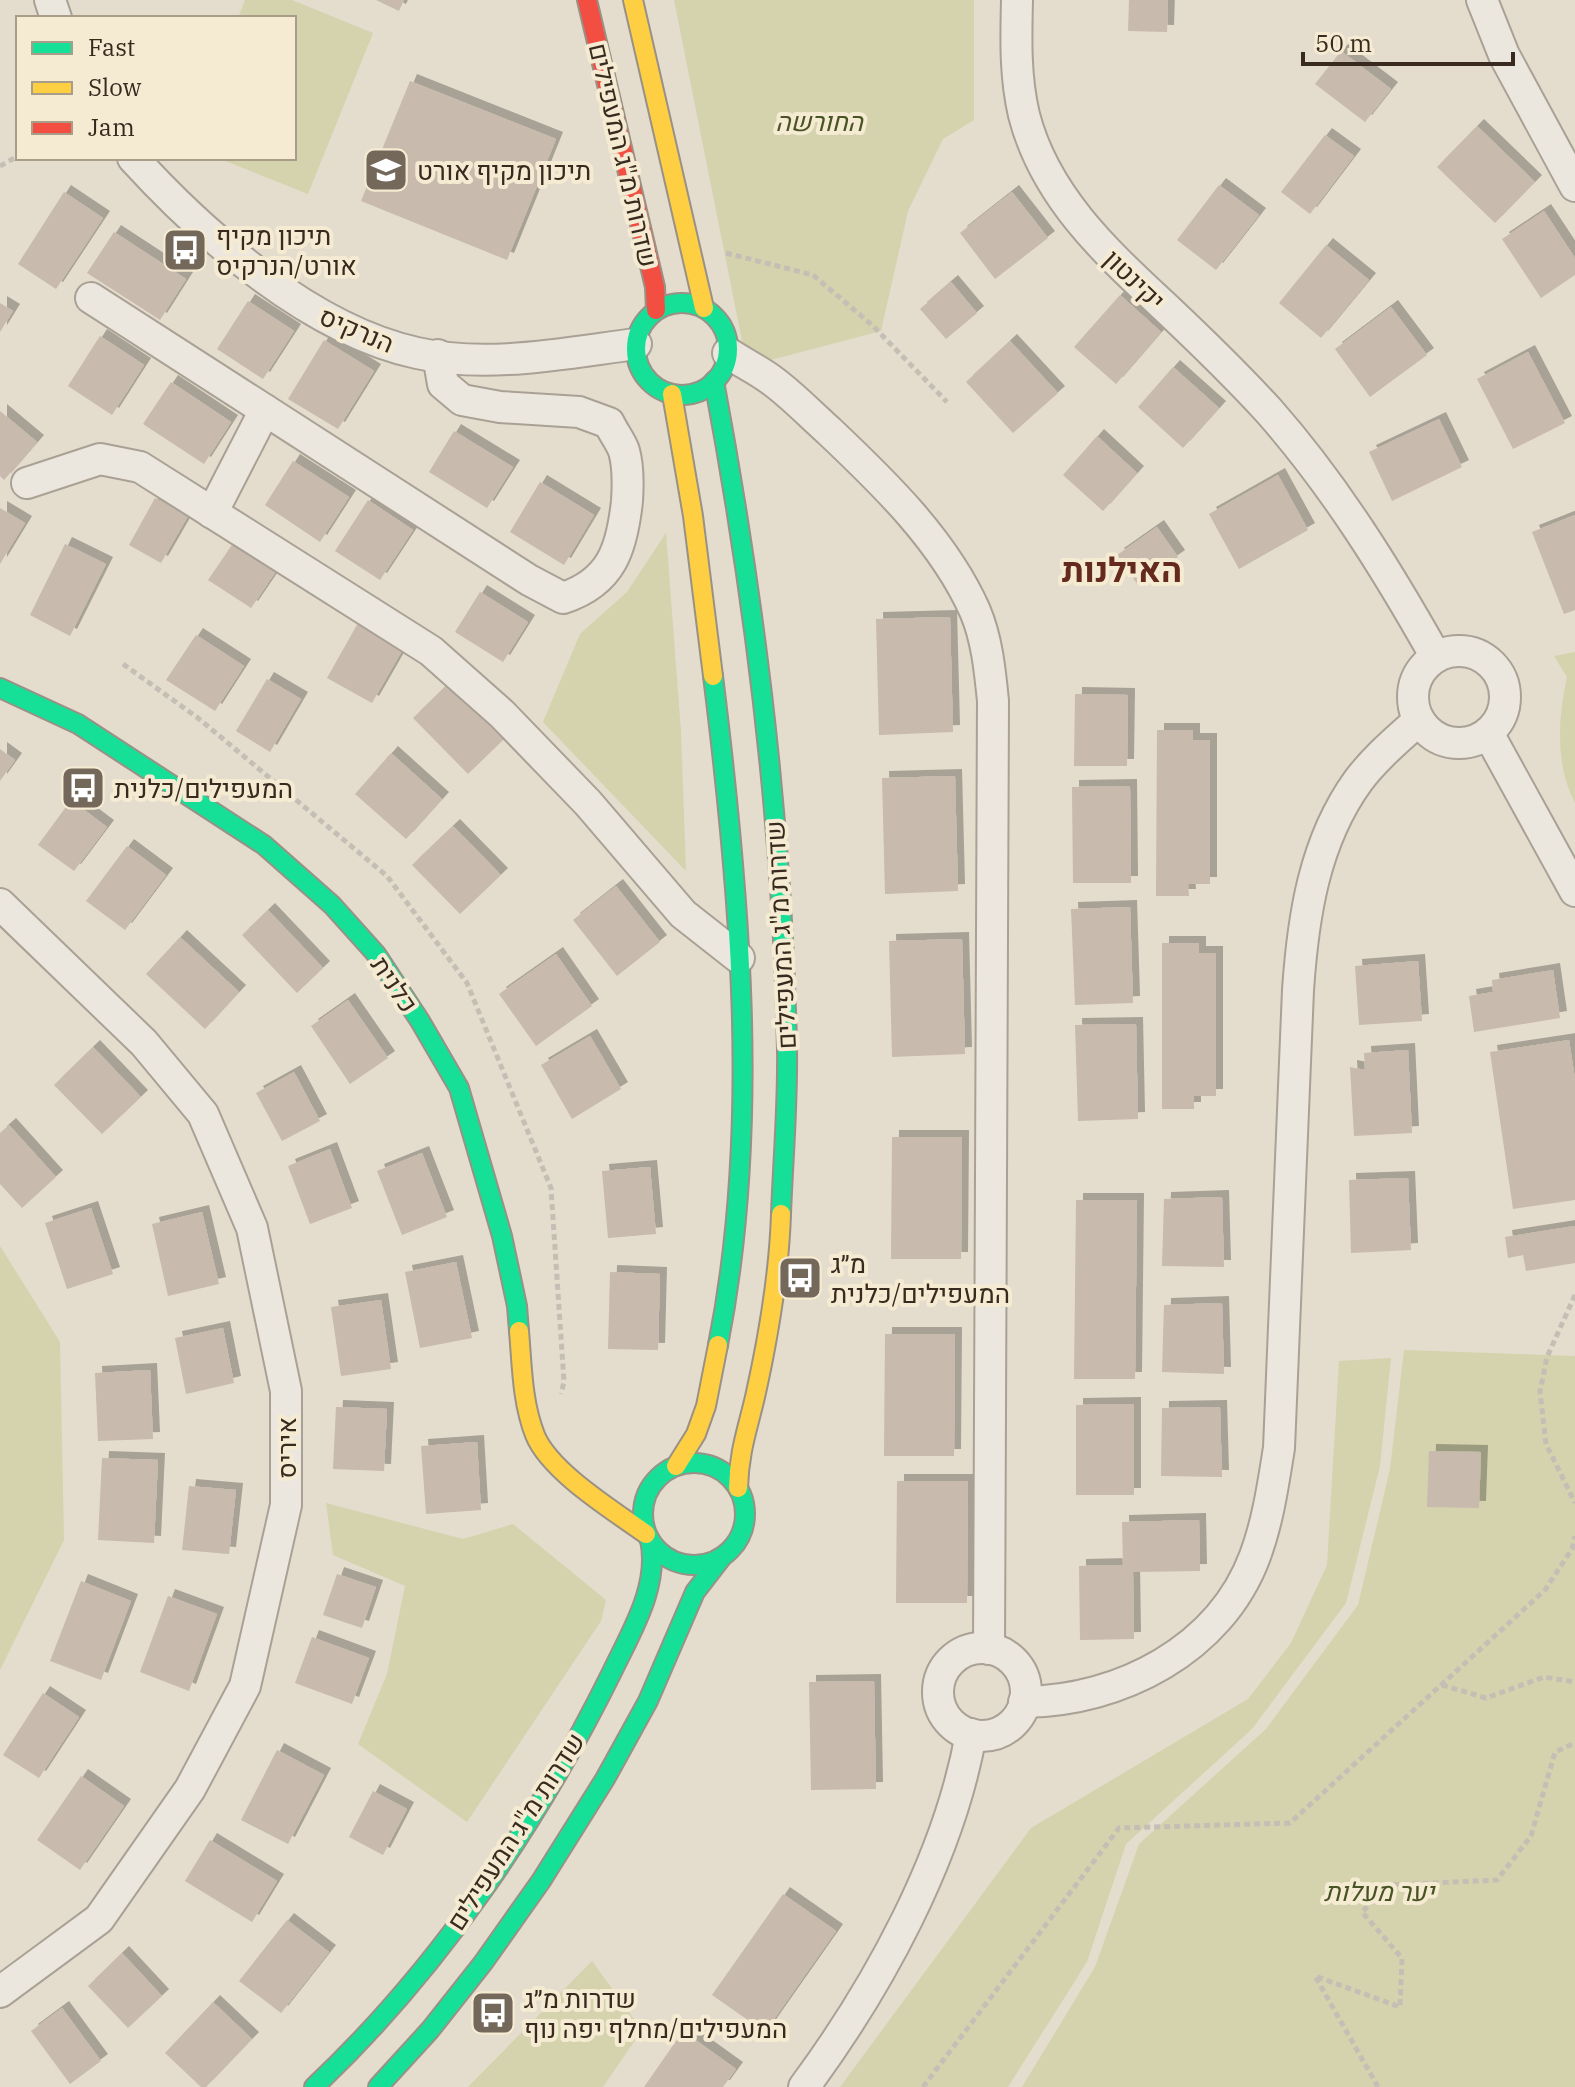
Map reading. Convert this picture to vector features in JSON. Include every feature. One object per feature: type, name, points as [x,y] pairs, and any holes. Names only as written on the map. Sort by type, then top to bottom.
[{"type":"main road","name":"שדרות מ\"ג המעפילים","points":[[587,0],[655,287],[656,310]]},
{"type":"main road","name":"שדרות מ\"ג המעפילים","points":[[633,0],[704,308]]},
{"type":"main road","points":[[680,302],[704,308],[723,327],[728,353],[722,371],[714,381],[692,394],[672,394],[660,389],[645,376],[638,364],[636,344],[642,325],[656,310],[680,302]]},
{"type":"main road","name":"שדרות מ\"ג המעפילים","points":[[714,381],[738,510],[766,736],[779,873],[787,1052],[781,1220],[771,1306],[739,1455],[738,1488]]},
{"type":"main road","name":"שדרות מ\"ג המעפילים","points":[[672,394],[693,516],[721,742],[733,863],[743,1053],[736,1216],[727,1300],[706,1406],[696,1434],[676,1466]]},
{"type":"main road","name":"כלנית","points":[[0,688],[78,724],[264,845],[332,905],[376,954],[459,1088],[502,1236],[517,1306],[525,1397],[536,1438],[566,1476],[648,1537]]},
{"type":"main road","points":[[546,1453],[593,1476]]},
{"type":"main road","points":[[704,1463],[730,1476],[738,1488],[744,1502],[745,1518],[733,1547],[722,1557],[690,1565],[674,1561],[660,1553],[648,1537],[643,1505],[648,1491],[656,1479],[676,1466],[704,1463]]},
{"type":"main road","points":[[630,1481],[656,1479]]},
{"type":"main road","name":"שדרות מ\"ג המעפילים","points":[[314,2087],[396,2001],[447,1936],[504,1856],[566,1756],[608,1681],[634,1626],[652,1568],[648,1537]]},
{"type":"main road","name":"שדרות מ\"ג המעפילים","points":[[378,2087],[430,2030],[541,1881],[605,1779],[648,1701],[695,1592],[722,1557]]},
{"type":"street","name":"יקינטון","points":[[1017,0],[1016,52],[1020,95],[1032,140],[1057,189],[1099,244],[1267,410],[1348,511],[1436,657]]},
{"type":"street","points":[[1482,0],[1504,55],[1575,186]]},
{"type":"street","name":"הנרקיס","points":[[135,160],[175,204],[297,301],[361,335],[417,353],[524,358],[636,344]]},
{"type":"street","points":[[91,298],[529,580],[563,598],[583,591],[607,571],[623,537],[628,490],[624,452],[609,423],[579,412],[500,407],[462,400],[443,384],[438,355]]},
{"type":"street","points":[[728,353],[775,382],[892,494],[937,548],[964,588],[985,642],[993,701],[989,1649]]},
{"type":"street","points":[[212,513],[265,410]]},
{"type":"street","points":[[27,483],[100,459],[140,467],[431,651],[502,714],[588,803],[683,914],[739,958]]},
{"type":"street","points":[[1450,652],[1471,652],[1484,658],[1499,674],[1505,694],[1504,709],[1488,733],[1469,742],[1447,742],[1434,736],[1419,720],[1413,700],[1415,685],[1420,672],[1436,657],[1450,652]]},
{"type":"street","points":[[1024,1702],[1055,1702],[1118,1685],[1180,1654],[1208,1630],[1233,1599],[1254,1559],[1270,1509],[1279,1448],[1298,990],[1311,885],[1331,827],[1359,779],[1419,720]]},
{"type":"street","points":[[1488,733],[1575,891]]},
{"type":"street","name":"איריס","points":[[0,904],[144,1043],[203,1114],[252,1228],[286,1391],[286,1505],[245,1686],[190,1789],[99,1919],[0,1992]]},
{"type":"street","points":[[973,1649],[989,1649],[1006,1655],[1016,1665],[1025,1683],[1024,1702],[1019,1716],[1004,1730],[991,1734],[971,1734],[958,1729],[944,1713],[938,1694],[940,1681],[945,1668],[961,1654],[973,1649]]},
{"type":"street","points":[[804,2087],[858,2006],[912,1907],[954,1804],[971,1734]]},
{"type":"path","points":[[691,245],[813,275],[872,325],[947,402]]},
{"type":"path","points":[[1575,1295],[1547,1357],[1540,1392],[1546,1444],[1575,1503]]},
{"type":"path","points":[[923,2087],[1119,1828],[1290,1823],[1545,1590],[1572,1549],[1575,1536]]},
{"type":"path","points":[[1441,1684],[1486,1698],[1544,1677],[1575,1682]]},
{"type":"path","points":[[1378,2087],[1315,1976],[1400,2007],[1402,1958],[1362,1912],[1389,1885],[1497,1880],[1531,1836],[1555,1752],[1575,1743]]},
{"type":"green space","points":[[245,0],[292,0],[373,33],[308,194],[223,160],[296,160],[296,16],[239,16]]},
{"type":"green space","name":"החורשה","points":[[674,0],[974,0],[974,120],[943,139],[908,211],[881,331],[767,361],[750,381]]},
{"type":"green space","points":[[666,533],[681,731],[686,871],[543,722],[580,634],[627,592]]},
{"type":"green space","points":[[1575,652],[1575,803],[1561,757],[1562,709],[1567,677],[1554,656]]},
{"type":"green space","points":[[0,1246],[60,1342],[64,1540],[0,1670]]},
{"type":"green space","name":"יער מעלות","points":[[1404,1350],[1575,1356],[1575,2087],[1022,2087],[1095,1967],[1139,1844],[1266,1729],[1358,1605],[1390,1469]]},
{"type":"green space","points":[[1391,1358],[1380,1466],[1346,1603],[1252,1729],[1126,1844],[1087,1962],[1008,2087],[840,2087],[1031,1828],[1248,1699],[1291,1643],[1327,1565],[1339,1361]]},
{"type":"green space","points":[[326,1503],[463,1539],[513,1524],[606,1600],[601,1621],[467,1822],[358,1744],[387,1674],[405,1586],[333,1555]]},
{"type":"green space","points":[[592,1961],[642,2030],[603,2087],[468,2087]]},
{"type":"building","points":[[376,0],[404,0],[399,11]]},
{"type":"building","points":[[1129,0],[1168,0],[1167,32],[1128,31]]},
{"type":"building","points":[[1341,51],[1391,89],[1365,122],[1315,84]]},
{"type":"building","points":[[410,81],[556,139],[507,260],[361,201]]},
{"type":"building","points":[[1477,126],[1535,182],[1495,223],[1437,167]]},
{"type":"building","points":[[1325,135],[1354,156],[1310,214],[1281,192]]},
{"type":"building","points":[[1219,185],[1259,215],[1216,270],[1177,240]]},
{"type":"building","points":[[64,192],[103,218],[56,289],[18,264]]},
{"type":"building","points":[[1012,192],[1048,238],[995,279],[960,233]]},
{"type":"building","points":[[1544,211],[1575,258],[1575,275],[1541,298],[1502,239]]},
{"type":"building","points":[[114,232],[186,279],[160,320],[87,273]]},
{"type":"building","points":[[1326,245],[1369,280],[1321,338],[1279,303]]},
{"type":"building","points":[[951,282],[977,313],[946,339],[920,309]]},
{"type":"building","points":[[1120,295],[1161,332],[1116,384],[1074,347]]},
{"type":"building","points":[[248,301],[294,331],[263,379],[217,349]]},
{"type":"building","points":[[0,303],[13,311],[0,332]]},
{"type":"building","points":[[1391,307],[1427,355],[1370,397],[1335,349]]},
{"type":"building","points":[[100,336],[144,365],[112,415],[68,386]]},
{"type":"building","points":[[324,340],[374,371],[338,429],[288,399]]},
{"type":"building","points":[[1010,341],[1058,393],[1013,433],[966,382]]},
{"type":"building","points":[[1528,352],[1565,423],[1513,449],[1477,379]]},
{"type":"building","points":[[1173,367],[1219,408],[1183,448],[1138,407]]},
{"type":"building","points":[[171,382],[231,422],[204,464],[143,424]]},
{"type":"building","points":[[0,411],[37,442],[4,480],[0,476]]},
{"type":"building","points":[[1439,419],[1462,467],[1392,501],[1369,452]]},
{"type":"building","points":[[454,431],[513,467],[487,508],[429,472]]},
{"type":"building","points":[[1097,436],[1137,473],[1103,511],[1063,475]]},
{"type":"building","points":[[293,461],[349,497],[320,542],[265,505]]},
{"type":"building","points":[[1278,475],[1308,530],[1239,569],[1209,514]]},
{"type":"building","points":[[540,482],[594,515],[564,565],[510,532]]},
{"type":"building","points":[[155,498],[188,516],[161,563],[129,545]]},
{"type":"building","points":[[368,500],[413,530],[380,580],[335,551]]},
{"type":"building","points":[[0,508],[25,523],[0,564]]},
{"type":"building","points":[[1575,515],[1575,610],[1564,614],[1532,532]]},
{"type":"building","points":[[1157,527],[1178,557],[1138,585],[1117,555]]},
{"type":"building","points":[[238,536],[281,564],[251,608],[208,580]]},
{"type":"building","points":[[65,544],[106,564],[70,636],[30,615]]},
{"type":"building","points":[[480,592],[528,622],[503,662],[455,632]]},
{"type":"building","points":[[950,617],[953,732],[879,735],[876,619]]},
{"type":"building","points":[[358,623],[403,649],[372,703],[327,678]]},
{"type":"building","points":[[196,635],[244,666],[215,711],[166,680]]},
{"type":"building","points":[[267,679],[301,699],[270,752],[236,731]]},
{"type":"building","points":[[450,682],[505,738],[468,774],[413,718]]},
{"type":"building","points":[[1075,694],[1128,695],[1127,766],[1074,766]]},
{"type":"building","points":[[1157,730],[1193,730],[1193,740],[1210,740],[1210,884],[1188,884],[1189,896],[1156,896]]},
{"type":"building","points":[[0,749],[15,760],[0,781]]},
{"type":"building","points":[[391,753],[442,799],[406,839],[355,794]]},
{"type":"building","points":[[955,776],[958,891],[885,894],[882,778]]},
{"type":"building","points":[[1130,786],[1131,883],[1073,883],[1072,787]]},
{"type":"building","points":[[71,800],[107,827],[74,871],[38,845]]},
{"type":"building","points":[[453,826],[501,875],[460,914],[412,865]]},
{"type":"building","points":[[127,846],[166,875],[125,930],[86,901]]},
{"type":"building","points":[[616,886],[660,942],[617,976],[573,920]]},
{"type":"building","points":[[1130,907],[1133,1003],[1075,1005],[1071,909]]},
{"type":"building","points":[[268,910],[323,968],[297,993],[242,935]]},
{"type":"building","points":[[180,937],[239,992],[205,1029],[146,974]]},
{"type":"building","points":[[962,939],[965,1054],[892,1057],[889,941]]},
{"type":"building","points":[[1162,943],[1199,943],[1199,953],[1216,953],[1216,1096],[1194,1096],[1194,1109],[1162,1109]]},
{"type":"building","points":[[556,954],[592,1006],[536,1046],[499,994]]},
{"type":"building","points":[[1418,961],[1422,1021],[1359,1025],[1355,966]]},
{"type":"building","points":[[1553,970],[1560,1018],[1474,1032],[1469,996],[1493,992],[1492,980]]},
{"type":"building","points":[[348,1000],[388,1058],[350,1084],[311,1026]]},
{"type":"building","points":[[1136,1024],[1138,1119],[1078,1121],[1075,1025]]},
{"type":"building","points":[[590,1036],[621,1089],[572,1119],[541,1065]]},
{"type":"building","points":[[1569,1040],[1575,1079],[1575,1200],[1513,1209],[1490,1052]]},
{"type":"building","points":[[93,1047],[141,1097],[102,1134],[54,1085]]},
{"type":"building","points":[[1408,1050],[1412,1133],[1354,1136],[1350,1067],[1365,1070],[1364,1053]]},
{"type":"building","points":[[294,1072],[320,1121],[282,1141],[256,1093]]},
{"type":"building","points":[[9,1125],[56,1177],[22,1208],[0,1184],[0,1133]]},
{"type":"building","points":[[892,1137],[962,1137],[961,1259],[891,1259]]},
{"type":"building","points":[[330,1149],[352,1208],[310,1224],[288,1166]]},
{"type":"building","points":[[422,1153],[447,1217],[402,1235],[377,1171]]},
{"type":"building","points":[[650,1167],[656,1234],[608,1238],[602,1171]]},
{"type":"building","points":[[1408,1178],[1411,1250],[1351,1253],[1349,1180]]},
{"type":"building","points":[[1222,1197],[1224,1267],[1162,1266],[1164,1199]]},
{"type":"building","points":[[1076,1200],[1137,1200],[1135,1379],[1074,1379]]},
{"type":"building","points":[[91,1208],[113,1274],[67,1289],[45,1223]]},
{"type":"building","points":[[202,1212],[219,1284],[168,1296],[152,1224]]},
{"type":"building","points":[[1575,1226],[1575,1263],[1526,1271],[1523,1255],[1508,1258],[1505,1237]]},
{"type":"building","points":[[456,1262],[472,1338],[420,1348],[405,1272]]},
{"type":"building","points":[[610,1272],[660,1274],[658,1350],[608,1349]]},
{"type":"building","points":[[381,1300],[391,1369],[341,1376],[331,1307]]},
{"type":"building","points":[[1222,1303],[1224,1374],[1162,1372],[1164,1305]]},
{"type":"building","points":[[223,1328],[234,1383],[186,1394],[175,1338]]},
{"type":"building","points":[[885,1334],[955,1334],[954,1456],[884,1456]]},
{"type":"building","points":[[150,1370],[153,1439],[98,1441],[95,1373]]},
{"type":"building","points":[[1134,1404],[1134,1495],[1076,1495],[1076,1405]]},
{"type":"building","points":[[336,1407],[387,1409],[384,1471],[333,1469]]},
{"type":"building","points":[[1220,1407],[1222,1477],[1161,1476],[1162,1408]]},
{"type":"building","points":[[477,1442],[481,1510],[426,1514],[421,1446]]},
{"type":"building","points":[[1429,1451],[1481,1452],[1479,1508],[1427,1507]]},
{"type":"building","points":[[102,1458],[158,1460],[154,1543],[98,1540]]},
{"type":"building","points":[[897,1481],[968,1481],[967,1603],[896,1603]]},
{"type":"building","points":[[189,1486],[236,1490],[229,1554],[182,1550]]},
{"type":"building","points":[[1199,1520],[1200,1571],[1133,1572],[1134,1639],[1080,1640],[1079,1566],[1123,1565],[1122,1522]]},
{"type":"building","points":[[337,1574],[376,1587],[362,1628],[323,1615]]},
{"type":"building","points":[[81,1581],[131,1601],[101,1680],[50,1661]]},
{"type":"building","points":[[168,1596],[217,1614],[189,1691],[140,1672]]},
{"type":"building","points":[[312,1637],[369,1658],[352,1704],[295,1683]]},
{"type":"building","points":[[874,1681],[876,1789],[811,1790],[809,1682]]},
{"type":"building","points":[[43,1693],[79,1717],[39,1778],[3,1755]]},
{"type":"building","points":[[277,1750],[324,1775],[288,1844],[241,1820]]},
{"type":"building","points":[[81,1776],[124,1806],[80,1870],[37,1840]]},
{"type":"building","points":[[373,1791],[407,1809],[383,1855],[349,1837]]},
{"type":"building","points":[[210,1840],[277,1881],[252,1922],[185,1881]]},
{"type":"building","points":[[783,1894],[836,1931],[765,2032],[712,1995]]},
{"type":"building","points":[[287,1920],[329,1952],[281,2013],[239,1981]]},
{"type":"building","points":[[122,1953],[162,1996],[128,2028],[88,1986]]},
{"type":"building","points":[[213,2002],[252,2039],[206,2087],[201,2087],[165,2053]]},
{"type":"building","points":[[62,2008],[101,2061],[70,2084],[31,2031]]},
{"type":"building","points":[[683,2031],[736,2069],[723,2087],[644,2087]]},
{"type":"traffic: fast","points":[[682,303],[700,306],[715,316],[725,331],[728,349],[725,367],[715,382],[700,392],[682,395],[664,392],[649,382],[639,367],[636,349],[639,331],[649,316],[664,306],[682,303]]},
{"type":"traffic: fast","points":[[714,381],[754,630],[780,882],[787,1050],[781,1214]]},
{"type":"traffic: fast","points":[[713,676],[731,842],[742,1011],[739,1180],[731,1263],[718,1345]]},
{"type":"traffic: fast","points":[[0,688],[78,724],[264,845],[332,905],[376,954],[459,1088],[502,1236],[517,1306],[519,1331]]},
{"type":"traffic: fast","points":[[694,1463],[713,1467],[730,1478],[741,1495],[745,1514],[741,1533],[730,1550],[713,1561],[694,1565],[675,1561],[658,1550],[647,1533],[643,1514],[647,1495],[658,1478],[675,1467],[694,1463]]},
{"type":"traffic: fast","points":[[314,2087],[402,1995],[443,1945],[517,1840],[551,1785],[583,1729],[642,1608],[651,1574],[650,1540]]},
{"type":"traffic: fast","points":[[378,2087],[430,2030],[483,1963],[541,1881],[605,1779],[648,1701],[695,1592],[722,1557]]},
{"type":"traffic: slow","points":[[633,0],[704,308]]},
{"type":"traffic: slow","points":[[672,394],[693,516],[713,676]]},
{"type":"traffic: slow","points":[[738,1488],[742,1452],[772,1306],[781,1214]]},
{"type":"traffic: slow","points":[[519,1331],[527,1410],[543,1449],[568,1477],[646,1534]]},
{"type":"traffic: slow","points":[[676,1466],[696,1434],[706,1406],[718,1345]]},
{"type":"traffic: jam","points":[[587,0],[655,287],[656,310]]},
{"type":"place","name":"תיכון מקיף אורט","points":[[386,170]]},
{"type":"place","name":"תיכון מקיף אורט/הנרקיס","points":[[185,250]]},
{"type":"place","name":"המעפילים/כלנית","points":[[83,788]]},
{"type":"place","name":"מ״ג המעפילים/כלנית","points":[[800,1278]]},
{"type":"place","name":"שדרות מ״ג המעפילים/מחלף יפה נוף","points":[[493,2013]]},
{"type":"district","name":"האילנות","points":[[1122,569]]}]
